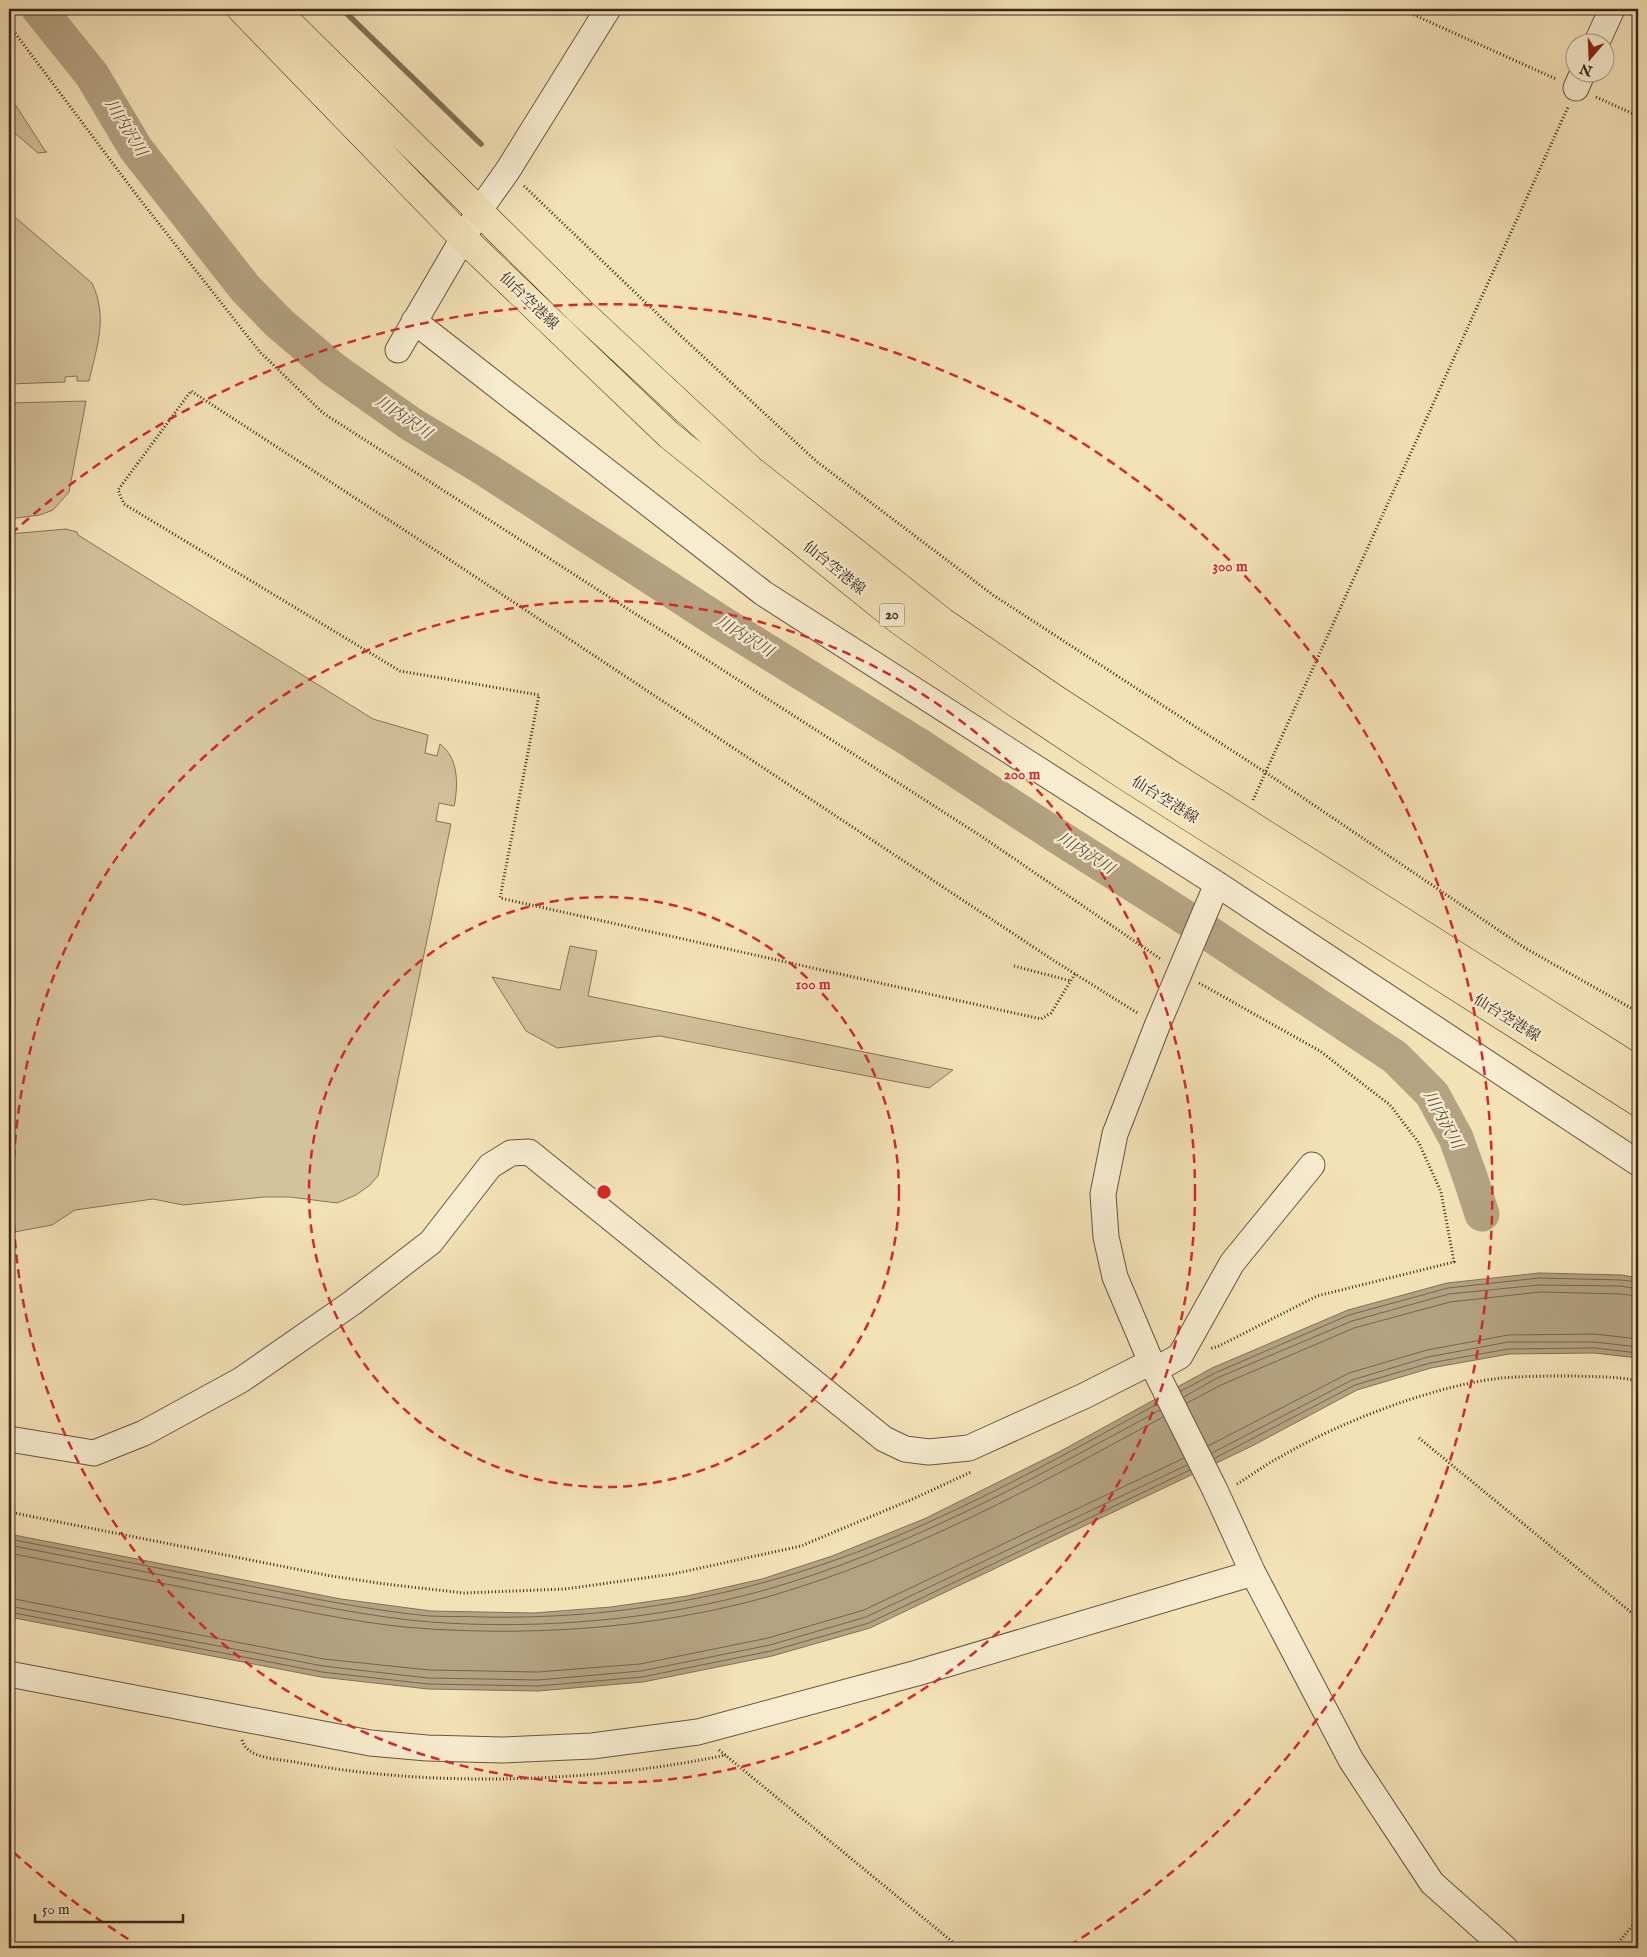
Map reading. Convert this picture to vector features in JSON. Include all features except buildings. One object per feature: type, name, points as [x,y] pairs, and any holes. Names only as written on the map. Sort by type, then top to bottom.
[{"type":"main road","name":"仙台空港線","points":[[241,9],[463,238],[669,435],[900,622],[1010,699],[1124,774],[1638,1102]]},
{"type":"main road","name":"仙台空港線","points":[[275,9],[580,311],[751,470],[943,622],[1055,699],[1244,822],[1638,1071]]},
{"type":"street","points":[[398,350],[479,212],[508,170],[608,9]]},
{"type":"street","points":[[1602,32],[1612,9]]},
{"type":"street","points":[[414,321],[762,593],[1214,891],[1638,1163]]},
{"type":"street","points":[[1214,891],[1181,967],[1115,1134],[1103,1194],[1106,1237],[1116,1276],[1155,1370],[1253,1573],[1351,1760],[1432,1883],[1505,1948]]},
{"type":"street","points":[[9,1439],[94,1453],[144,1433],[233,1385],[352,1304],[431,1242],[490,1166],[511,1153],[529,1152],[884,1439],[904,1449],[928,1452],[969,1448],[1084,1396],[1155,1370],[1180,1356],[1232,1263],[1312,1165]]},
{"type":"street","points":[[9,1674],[360,1741],[427,1748],[502,1750],[592,1746],[698,1732],[917,1673],[1253,1573]]},
{"type":"path","points":[[1401,9],[1564,74]]},
{"type":"path","points":[[9,25],[138,197],[260,352],[323,413],[984,838],[1181,967],[1320,1051],[1390,1105],[1419,1143],[1441,1192],[1454,1262],[1317,1296],[1219,1346],[1180,1356]]},
{"type":"path","points":[[1244,822],[1579,82]]},
{"type":"path","points":[[1583,82],[1638,116]]},
{"type":"path","points":[[508,170],[668,324],[816,461],[993,595],[1265,772],[1524,948],[1638,1012]]},
{"type":"path","points":[[1075,974],[1051,1013],[1041,1019],[500,898],[539,694],[400,671],[124,504],[118,490],[191,391],[438,552],[1075,974],[1157,1026]]},
{"type":"path","points":[[1014,966],[1071,981]]},
{"type":"path","points":[[1216,1493],[1282,1455],[1336,1429],[1382,1410],[1456,1387],[1502,1378],[1553,1376],[1620,1377],[1638,1381]]},
{"type":"path","points":[[1419,1438],[1638,1618]]},
{"type":"path","points":[[9,1512],[331,1576],[384,1584],[464,1593],[565,1589],[673,1574],[800,1546],[915,1498],[978,1468],[969,1448]]},
{"type":"path","points":[[698,1732],[960,1948]]},
{"type":"path","points":[[1614,1948],[1638,1920]]},
{"type":"shaded area","points":[[9,95],[47,152],[38,153],[9,128]]},
{"type":"shaded area","points":[[9,212],[92,283],[99,308],[100,332],[89,381],[77,381],[77,376],[65,377],[65,382],[9,384]]},
{"type":"shaded area","points":[[86,401],[69,492],[53,510],[40,515],[9,519],[9,403]]},
{"type":"shaded area","points":[[66,529],[77,532],[78,535],[373,719],[428,735],[425,753],[437,756],[440,744],[446,750],[453,763],[456,778],[455,802],[454,806],[439,803],[436,821],[451,824],[378,1176],[370,1185],[356,1195],[337,1203],[290,1197],[264,1197],[183,1205],[153,1199],[75,1210],[52,1225],[9,1233],[9,534]]},
{"type":"shaded area","points":[[570,946],[597,951],[588,996],[953,1070],[929,1088],[660,1036],[557,1048],[526,1031],[492,977],[560,990]]},
{"type":"water","points":[[1539,1273],[1622,1275],[1638,1278],[1638,1358],[1594,1353],[1509,1354],[1431,1368],[1357,1390],[1252,1446],[870,1628],[772,1656],[643,1682],[538,1691],[428,1689],[321,1677],[9,1617],[9,1534],[341,1599],[431,1611],[534,1613],[611,1607],[687,1596],[762,1579],[832,1556],[924,1519],[1059,1452],[1212,1368],[1348,1310],[1447,1283]]},
{"type":"waterway","name":"川内沢川","points":[[39,9],[92,75],[136,149],[245,288],[279,323],[333,369],[411,424],[485,469],[720,622],[915,743],[1180,914],[1395,1057],[1432,1094],[1456,1138],[1482,1214]]},
{"type":"waterway","points":[[342,9],[481,144]]}]
